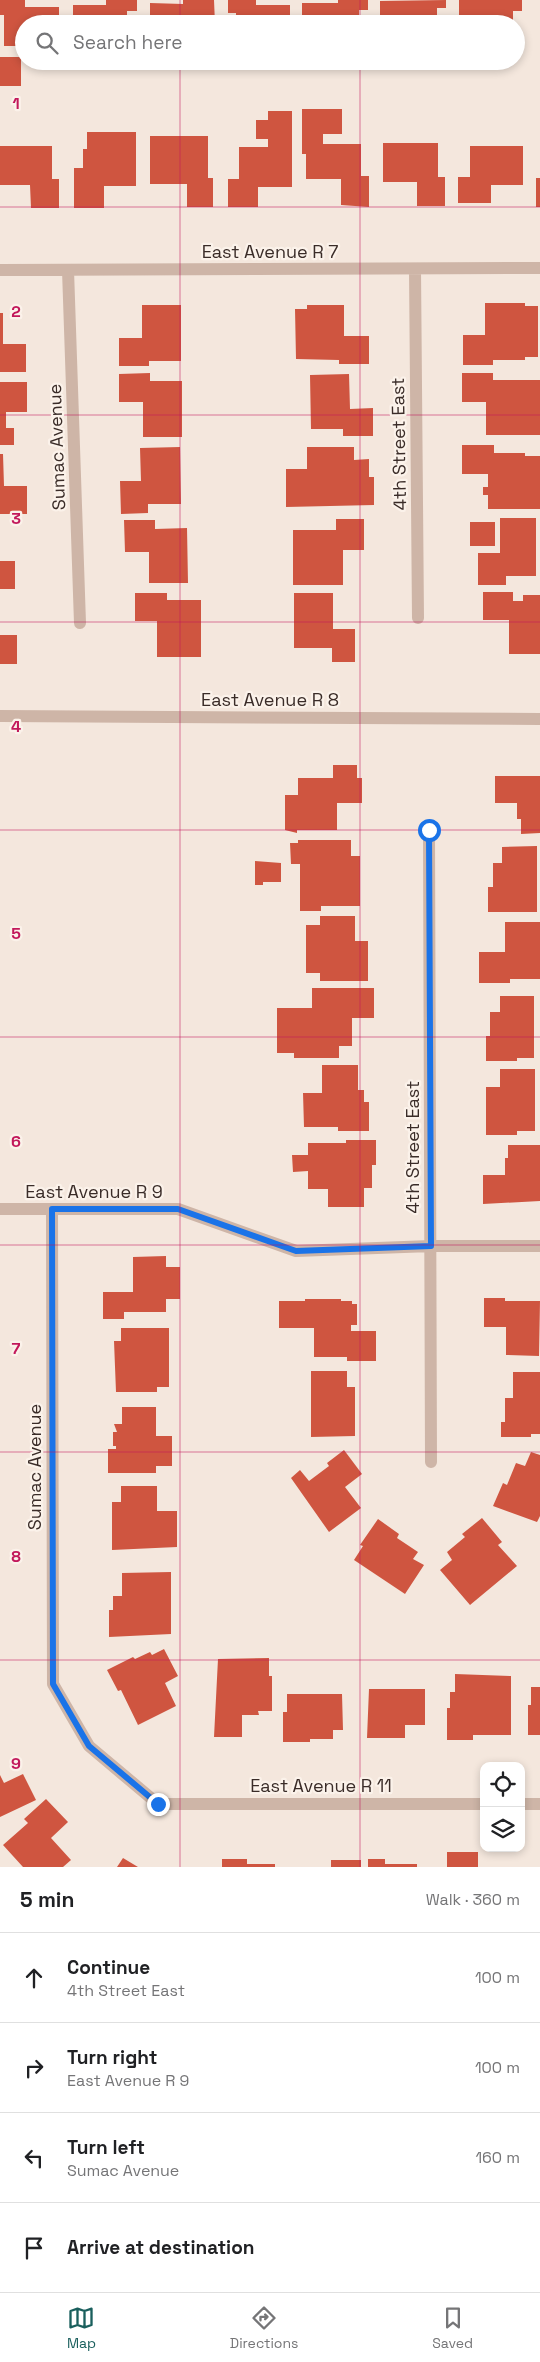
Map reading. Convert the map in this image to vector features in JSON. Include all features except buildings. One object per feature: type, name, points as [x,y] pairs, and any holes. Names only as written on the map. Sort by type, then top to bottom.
[{"type":"street","name":"East Avenue R 7","points":[[0,270],[540,268]]},
{"type":"street","name":"4th Street East","points":[[414,269],[418,618]]},
{"type":"street","name":"Sumac Avenue","points":[[68,270],[80,623]]},
{"type":"street","name":"East Avenue R 8","points":[[0,716],[540,719]]},
{"type":"street","name":"4th Street East","points":[[429,830],[431,1462]]},
{"type":"street","name":"East Avenue R 9","points":[[0,1209],[178,1209],[296,1251],[431,1246],[540,1246]]},
{"type":"street","name":"Sumac Avenue","points":[[52,1209],[53,1684],[89,1746],[158,1804]]},
{"type":"street","name":"East Avenue R 11","points":[[158,1804],[480,1804]]},
{"type":"street","points":[[525,1804],[540,1804]]},
{"type":"route","points":[[158,1804],[89,1746],[53,1684],[52,1209],[178,1209],[296,1251],[431,1246],[429,830]]}]
